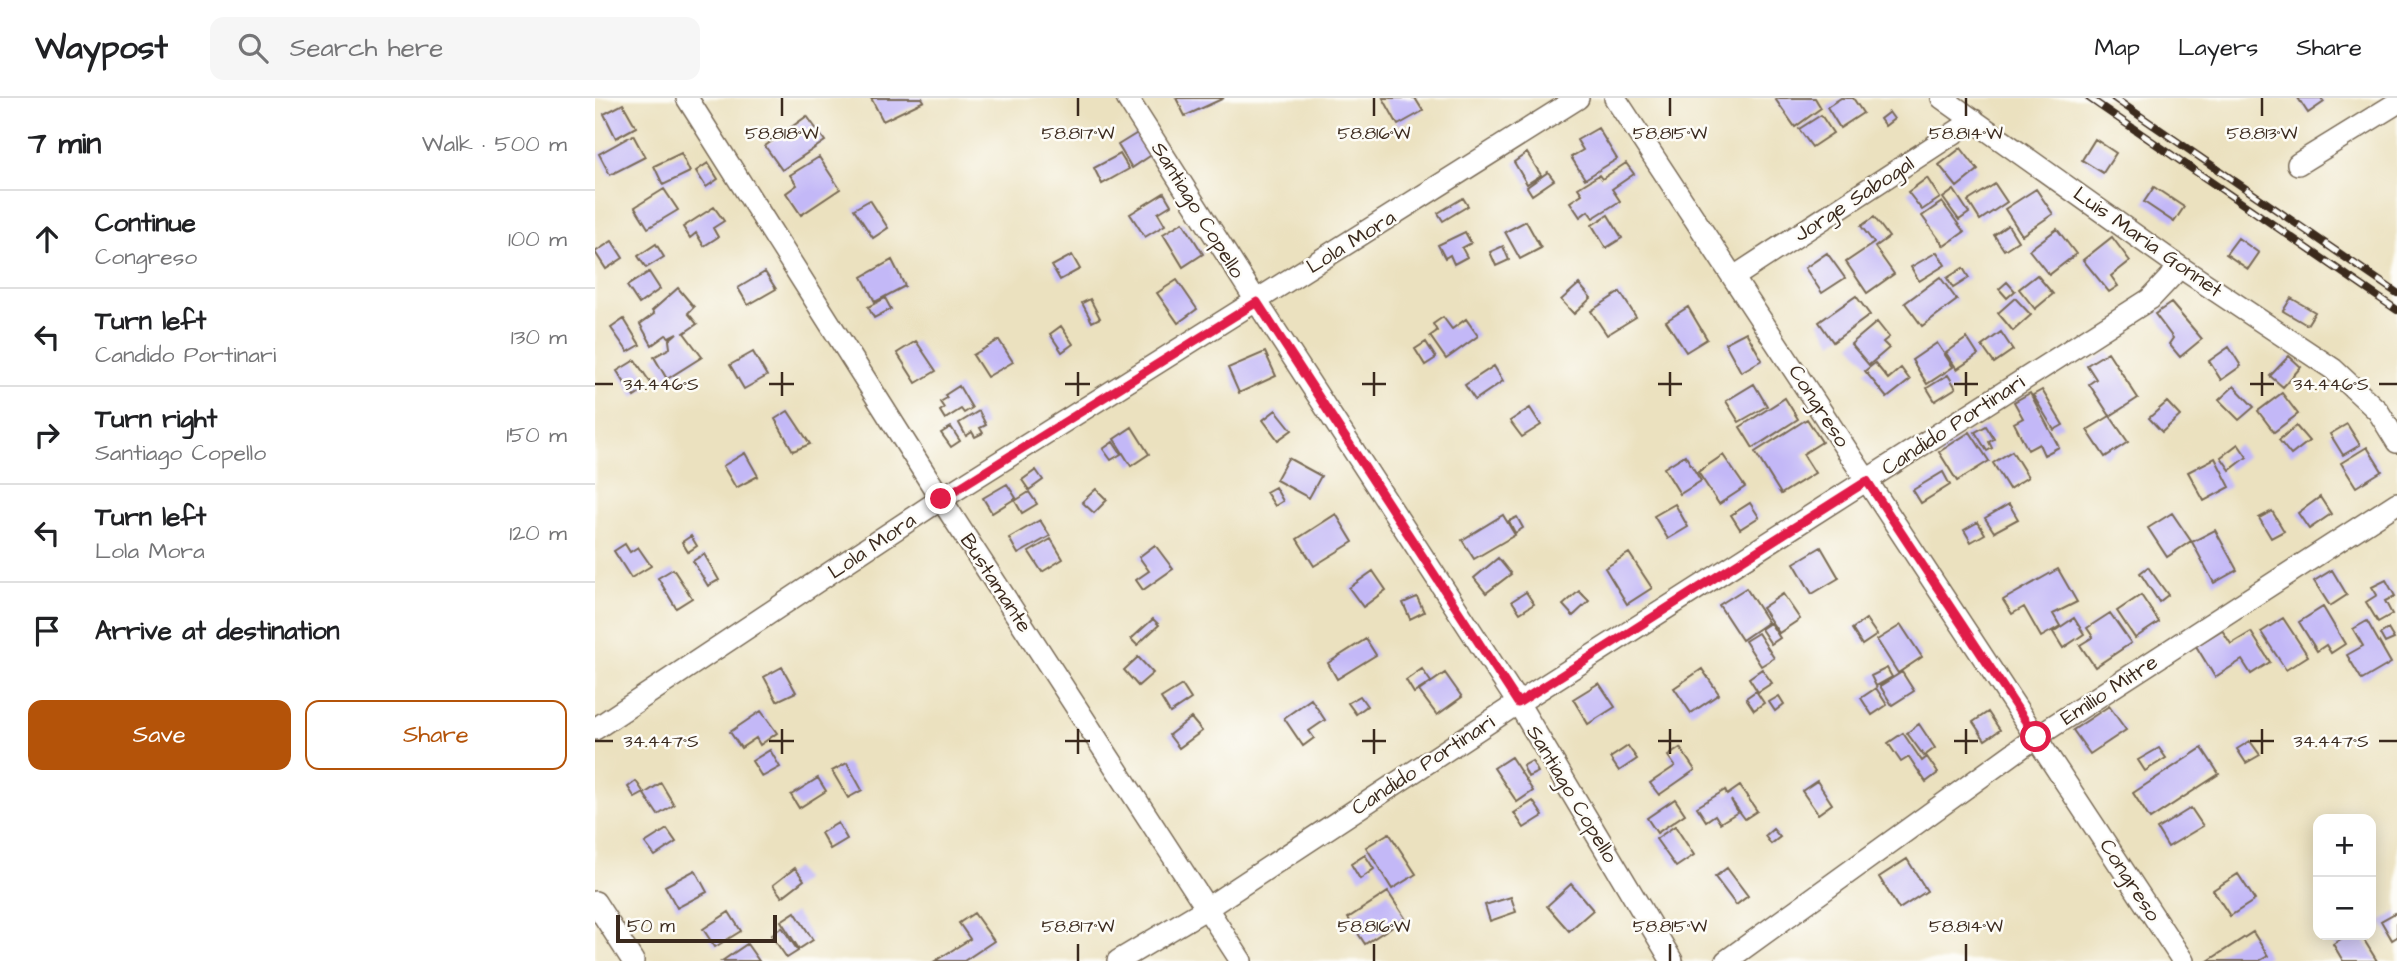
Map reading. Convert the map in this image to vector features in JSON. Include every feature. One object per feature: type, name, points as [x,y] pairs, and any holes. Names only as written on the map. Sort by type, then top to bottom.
[{"type":"street","name":"Bustamante","points":[[687,98],[941,499],[1241,961]]},
{"type":"street","name":"Santiago Copello","points":[[1127,98],[1518,703],[1672,961]]},
{"type":"street","name":"Lola Mora","points":[[595,729],[941,499],[1578,98]]},
{"type":"street","name":"Congreso","points":[[1615,98],[2183,961]]},
{"type":"street","name":"Luis María Gonnet","points":[[1942,98],[2180,267],[2333,369],[2378,411],[2397,442]]},
{"type":"street","points":[[2298,164],[2397,103]]},
{"type":"street","name":"Jorge Sabogal","points":[[1734,277],[1974,120]]},
{"type":"street","name":"Candido Portinari","points":[[1118,961],[1207,908],[1518,703],[2150,299],[2180,267]]},
{"type":"street","name":"Emilio Mitre","points":[[1726,961],[2036,737],[2397,503]]},
{"type":"street","points":[[595,902],[633,961]]},
{"type":"building","points":[[871,98],[922,98],[924,101],[883,121]]},
{"type":"building","points":[[1176,98],[1224,98],[1185,116]]},
{"type":"building","points":[[1383,98],[1415,98],[1423,111],[1398,125]]},
{"type":"building","points":[[1815,98],[1821,108],[1795,127],[1776,100]]},
{"type":"building","points":[[1841,98],[1853,98],[1863,113],[1840,128],[1827,107]]},
{"type":"building","points":[[2298,98],[2321,98],[2324,102],[2308,113]]},
{"type":"building","points":[[623,104],[636,127],[616,138],[604,114]]},
{"type":"building","points":[[1889,112],[1894,119],[1885,126],[1880,119]]},
{"type":"building","points":[[1821,115],[1833,133],[1812,147],[1799,129]]},
{"type":"building","points":[[807,116],[825,141],[782,170],[765,146]]},
{"type":"building","points":[[1598,128],[1617,159],[1585,179],[1571,157],[1583,150],[1577,140]]},
{"type":"building","points":[[1139,132],[1153,154],[1132,168],[1118,145]]},
{"type":"building","points":[[633,135],[645,157],[610,175],[599,154]]},
{"type":"building","points":[[2095,139],[2116,153],[2103,173],[2082,160]]},
{"type":"building","points":[[1961,148],[1978,170],[1957,187],[1939,165]]},
{"type":"building","points":[[681,153],[690,172],[663,185],[654,166]]},
{"type":"building","points":[[1527,153],[1541,175],[1527,184],[1514,162]]},
{"type":"building","points":[[1120,154],[1129,169],[1102,184],[1094,168]]},
{"type":"building","points":[[819,157],[840,189],[801,215],[786,193],[797,185],[790,175]]},
{"type":"building","points":[[708,163],[718,179],[706,187],[696,171]]},
{"type":"building","points":[[1626,163],[1634,174],[1612,189],[1620,201],[1593,218],[1588,211],[1580,217],[1570,202],[1582,194],[1578,188],[1599,175],[1602,179]]},
{"type":"building","points":[[1548,172],[1554,180],[1532,195],[1527,187]]},
{"type":"building","points":[[1927,178],[1940,198],[1922,210],[1908,192]]},
{"type":"building","points":[[1995,184],[2007,202],[1980,220],[1968,201]]},
{"type":"building","points":[[2154,187],[2184,207],[2174,222],[2144,202]]},
{"type":"building","points":[[664,189],[678,210],[648,228],[635,207]]},
{"type":"building","points":[[2036,189],[2053,214],[2022,235],[2005,209]]},
{"type":"building","points":[[1954,190],[1969,213],[1959,220],[1943,198]]},
{"type":"building","points":[[1164,193],[1171,205],[1158,213],[1165,225],[1145,237],[1130,214]]},
{"type":"building","points":[[1463,198],[1468,206],[1443,221],[1438,213]]},
{"type":"building","points":[[870,200],[888,228],[873,238],[854,209]]},
{"type":"building","points":[[1942,202],[1964,232],[1944,246],[1922,216]]},
{"type":"building","points":[[714,207],[724,221],[713,228],[718,237],[704,246],[696,233],[690,238],[683,227]]},
{"type":"building","points":[[1608,215],[1622,238],[1606,248],[1592,225]]},
{"type":"building","points":[[1874,217],[1889,237],[1875,247],[1894,274],[1867,293],[1846,262],[1874,243],[1861,226]]},
{"type":"building","points":[[1526,221],[1541,248],[1520,259],[1505,232]]},
{"type":"building","points":[[1183,222],[1203,254],[1183,267],[1163,234]]},
{"type":"building","points":[[2008,225],[2018,241],[2004,250],[1994,235]]},
{"type":"building","points":[[2057,229],[2076,254],[2049,275],[2029,250]]},
{"type":"building","points":[[1465,232],[1471,243],[1462,248],[1467,257],[1454,264],[1450,255],[1445,258],[1438,245]]},
{"type":"building","points":[[2112,237],[2130,261],[2111,276],[2118,286],[2109,292],[2083,260]]},
{"type":"building","points":[[2238,238],[2259,253],[2248,269],[2226,254]]},
{"type":"building","points":[[612,241],[623,258],[606,269],[595,252]]},
{"type":"building","points":[[656,244],[664,257],[646,268],[638,256]]},
{"type":"building","points":[[1503,246],[1509,260],[1496,266],[1490,252]]},
{"type":"building","points":[[1937,252],[1945,265],[1919,281],[1911,267]]},
{"type":"building","points":[[1827,253],[1845,278],[1822,293],[1805,268]]},
{"type":"building","points":[[1072,255],[1080,269],[1060,280],[1052,266]]},
{"type":"building","points":[[892,260],[905,286],[875,302],[862,277]]},
{"type":"building","points":[[1963,268],[1969,278],[1953,288],[1947,278]]},
{"type":"building","points":[[649,272],[660,289],[639,304],[627,286]]},
{"type":"building","points":[[765,272],[776,289],[748,305],[738,288]]},
{"type":"building","points":[[2037,275],[2053,294],[2035,309],[2019,289]]},
{"type":"building","points":[[1940,277],[1957,300],[1922,326],[1905,303]]},
{"type":"building","points":[[1177,280],[1197,309],[1178,323],[1157,293]]},
{"type":"building","points":[[2007,282],[2015,291],[2007,298],[1999,289]]},
{"type":"building","points":[[1579,284],[1591,298],[1574,314],[1561,300]]},
{"type":"building","points":[[678,288],[694,307],[688,313],[697,324],[684,333],[702,357],[667,379],[654,357],[670,348],[669,340],[677,333],[669,337],[666,335],[652,345],[640,324],[654,314],[652,311]]},
{"type":"building","points":[[1620,292],[1636,317],[1607,335],[1591,311]]},
{"type":"building","points":[[1856,296],[1870,315],[1833,342],[1819,322]]},
{"type":"building","points":[[885,298],[891,309],[874,318],[868,307]]},
{"type":"building","points":[[2015,298],[2031,315],[2013,331],[1998,313]]},
{"type":"building","points":[[2291,298],[2315,312],[2307,325],[2283,311]]},
{"type":"building","points":[[1090,299],[1100,318],[1092,322],[1082,303]]},
{"type":"building","points":[[2171,303],[2202,339],[2180,357],[2169,344],[2173,338],[2155,314]]},
{"type":"building","points":[[1688,307],[1707,339],[1686,352],[1666,321]]},
{"type":"building","points":[[1443,317],[1452,329],[1466,319],[1478,336],[1446,359],[1430,336],[1437,331],[1433,324]]},
{"type":"building","points":[[624,319],[640,345],[628,352],[611,328]]},
{"type":"building","points":[[1877,322],[1889,337],[1883,342],[1889,348],[1869,365],[1851,344]]},
{"type":"building","points":[[1061,326],[1073,344],[1062,352],[1050,334]]},
{"type":"building","points":[[1746,332],[1762,360],[1741,372],[1725,343]]},
{"type":"building","points":[[2001,332],[2013,350],[1994,363],[1982,346]]},
{"type":"building","points":[[1967,338],[1978,355],[1957,369],[1946,353]]},
{"type":"building","points":[[999,340],[1013,362],[987,377],[973,355]]},
{"type":"building","points":[[916,341],[936,371],[916,383],[897,353]]},
{"type":"building","points":[[1426,342],[1436,358],[1425,365],[1415,349]]},
{"type":"building","points":[[1937,343],[1953,367],[1927,384],[1912,360]]},
{"type":"building","points":[[2229,347],[2241,366],[2221,380],[2209,361]]},
{"type":"building","points":[[753,352],[767,376],[744,389],[730,365]]},
{"type":"building","points":[[1265,352],[1276,376],[1239,393],[1228,368]]},
{"type":"building","points":[[2108,352],[2138,398],[2110,416],[2089,384],[2096,379],[2087,365]]},
{"type":"building","points":[[2289,356],[2301,367],[2283,387],[2270,376]]},
{"type":"building","points":[[635,360],[652,385],[634,397],[617,371]]},
{"type":"building","points":[[1875,363],[1888,379],[1901,368],[1910,380],[1887,398],[1865,371]]},
{"type":"building","points":[[1494,366],[1503,381],[1475,400],[1465,385]]},
{"type":"building","points":[[1948,375],[1956,388],[1935,401],[1927,388]]},
{"type":"building","points":[[1754,384],[1767,406],[1739,422],[1726,401]]},
{"type":"building","points":[[959,386],[972,408],[964,413],[961,409],[945,419],[940,411],[944,408],[940,402],[947,398],[945,395]]},
{"type":"building","points":[[2234,386],[2254,407],[2239,420],[2219,400]]},
{"type":"building","points":[[2042,390],[2063,425],[2054,430],[2033,395]]},
{"type":"building","points":[[2030,393],[2059,447],[2044,455],[2039,444],[2028,450],[2014,423],[2023,418],[2014,402]]},
{"type":"building","points":[[2282,393],[2298,414],[2274,432],[2258,411]]},
{"type":"building","points":[[1785,398],[1798,419],[1753,448],[1740,427]]},
{"type":"building","points":[[2167,402],[2180,416],[2162,432],[2149,418]]},
{"type":"building","points":[[1530,408],[1541,425],[1522,437],[1510,421]]},
{"type":"building","points":[[1276,410],[1292,430],[1278,440],[1263,420]]},
{"type":"building","points":[[788,411],[810,444],[793,451],[775,419]]},
{"type":"building","points":[[979,411],[986,425],[980,428],[983,433],[975,437],[972,432],[966,436],[959,423]]},
{"type":"building","points":[[2110,416],[2128,442],[2105,457],[2087,430]]},
{"type":"building","points":[[1807,419],[1822,442],[1803,454],[1815,473],[1781,494],[1755,452]]},
{"type":"building","points":[[2347,424],[2360,445],[2343,455],[2330,434]]},
{"type":"building","points":[[1986,426],[1994,439],[1989,442],[1992,448],[1987,451],[1975,432]]},
{"type":"building","points":[[2296,426],[2309,441],[2291,455],[2279,440]]},
{"type":"building","points":[[951,427],[960,441],[951,447],[941,433]]},
{"type":"building","points":[[1132,427],[1149,454],[1131,466],[1114,439]]},
{"type":"building","points":[[1970,432],[1989,461],[1957,481],[1939,452]]},
{"type":"building","points":[[1113,442],[1121,454],[1111,460],[1103,449]]},
{"type":"building","points":[[2238,444],[2247,457],[2230,470],[2221,457]]},
{"type":"building","points":[[2367,447],[2382,471],[2356,487],[2341,463]]},
{"type":"building","points":[[2012,451],[2028,477],[2009,489],[1993,463]]},
{"type":"building","points":[[745,453],[758,476],[736,488],[723,466]]},
{"type":"building","points":[[1685,455],[1701,481],[1680,494],[1664,468]]},
{"type":"building","points":[[1723,455],[1745,487],[1719,504],[1698,472]]},
{"type":"building","points":[[1288,458],[1321,476],[1309,498],[1276,480]]},
{"type":"building","points":[[2215,458],[2230,487],[2204,501],[2188,472]]},
{"type":"building","points":[[1036,470],[1043,480],[1029,490],[1022,480]]},
{"type":"building","points":[[1943,472],[1950,485],[1921,503],[1913,490]]},
{"type":"building","points":[[1007,484],[1016,498],[992,513],[983,498]]},
{"type":"building","points":[[1275,487],[1283,501],[1275,506],[1266,492]]},
{"type":"building","points":[[1096,489],[1107,500],[1094,513],[1082,502]]},
{"type":"building","points":[[1029,492],[1037,504],[1022,513],[1015,501]]},
{"type":"building","points":[[2320,497],[2331,514],[2309,529],[2298,513]]},
{"type":"building","points":[[1750,503],[1759,517],[1740,529],[1731,515]]},
{"type":"building","points":[[1675,504],[1688,527],[1668,539],[1654,516]]},
{"type":"building","points":[[2009,504],[2018,519],[1994,532],[1985,518]]},
{"type":"building","points":[[2272,511],[2284,531],[2271,538],[2259,518]]},
{"type":"building","points":[[2172,513],[2191,541],[2167,557],[2148,528]]},
{"type":"building","points":[[1336,514],[1353,542],[1314,566],[1297,539]]},
{"type":"building","points":[[1503,515],[1515,535],[1474,559],[1462,540]]},
{"type":"building","points":[[1517,517],[1523,528],[1515,533],[1509,521]]},
{"type":"building","points":[[1040,520],[1050,536],[1018,554],[1009,538]]},
{"type":"building","points":[[1978,522],[1985,534],[1971,542],[1964,530]]},
{"type":"building","points":[[2215,530],[2237,570],[2214,583],[2192,542]]},
{"type":"building","points":[[691,536],[697,546],[688,552],[682,542]]},
{"type":"building","points":[[1051,539],[1063,559],[1042,572],[1029,552]]},
{"type":"building","points":[[625,544],[630,552],[638,547],[651,566],[631,578],[614,551]]},
{"type":"building","points":[[1155,545],[1173,569],[1143,590],[1136,580],[1149,571],[1139,557]]},
{"type":"building","points":[[1821,547],[1839,578],[1812,594],[1794,563]]},
{"type":"building","points":[[1629,553],[1652,588],[1627,604],[1605,568]]},
{"type":"building","points":[[704,554],[719,580],[708,586],[693,561]]},
{"type":"building","points":[[1498,558],[1511,574],[1486,593],[1474,578]]},
{"type":"building","points":[[2148,567],[2168,595],[2159,602],[2140,573]]},
{"type":"building","points":[[673,569],[692,598],[676,608],[658,578]]},
{"type":"building","points":[[2058,569],[2077,602],[2053,614],[2060,626],[2041,637],[2024,607],[2012,614],[2003,600]]},
{"type":"building","points":[[2332,570],[2347,595],[2330,606],[2314,581]]},
{"type":"building","points":[[1373,571],[1386,590],[1363,607],[1349,588]]},
{"type":"building","points":[[2386,580],[2395,596],[2385,601],[2392,614],[2378,622],[2366,602],[2377,595],[2372,587]]},
{"type":"building","points":[[1746,588],[1768,622],[1742,640],[1719,605]]},
{"type":"building","points":[[1579,591],[1589,601],[1573,616],[1563,605]]},
{"type":"building","points":[[1526,592],[1534,604],[1520,613],[1512,601]]},
{"type":"building","points":[[1783,594],[1800,619],[1779,633],[1762,608]]},
{"type":"building","points":[[2141,595],[2159,622],[2135,638],[2117,611]]},
{"type":"building","points":[[1417,597],[1424,612],[1410,619],[1403,603]]},
{"type":"building","points":[[2323,607],[2345,644],[2331,653],[2326,645],[2317,651],[2299,622]]},
{"type":"building","points":[[2110,613],[2131,643],[2095,667],[2080,645],[2093,637],[2087,628]]},
{"type":"building","points":[[2074,618],[2084,634],[2063,648],[2053,632]]},
{"type":"building","points":[[2283,618],[2308,656],[2286,670],[2261,632]]},
{"type":"building","points":[[1153,619],[1159,625],[1137,645],[1131,639]]},
{"type":"building","points":[[1866,619],[1877,635],[1862,645],[1852,629]]},
{"type":"building","points":[[2367,621],[2391,663],[2362,680],[2347,655],[2363,646],[2353,629]]},
{"type":"building","points":[[1770,623],[1780,638],[1771,644],[1761,629]]},
{"type":"building","points":[[1901,625],[1922,657],[1898,673],[1877,640]]},
{"type":"building","points":[[2388,629],[2394,639],[2385,643],[2380,634]]},
{"type":"building","points":[[2222,630],[2231,644],[2251,632],[2270,662],[2251,674],[2242,660],[2215,677],[2196,646]]},
{"type":"building","points":[[1758,633],[1774,658],[1761,666],[1745,641]]},
{"type":"building","points":[[1366,639],[1376,655],[1337,679],[1328,663]]},
{"type":"building","points":[[1138,657],[1153,673],[1138,686],[1124,670]]},
{"type":"building","points":[[782,667],[796,692],[777,701],[764,677]]},
{"type":"building","points":[[1887,668],[1892,677],[1876,686],[1871,676]]},
{"type":"building","points":[[1422,669],[1431,682],[1414,693],[1406,680]]},
{"type":"building","points":[[1702,669],[1719,694],[1691,713],[1674,688]]},
{"type":"building","points":[[1762,669],[1772,683],[1758,692],[1749,678]]},
{"type":"building","points":[[1902,672],[1914,691],[1892,705],[1880,686]]},
{"type":"building","points":[[1445,673],[1462,697],[1437,715],[1419,691]]},
{"type":"building","points":[[1599,683],[1615,707],[1588,724],[1573,699]]},
{"type":"building","points":[[1182,685],[1191,699],[1170,713],[1161,698]]},
{"type":"building","points":[[1876,688],[1887,705],[1872,715],[1861,698]]},
{"type":"building","points":[[1756,691],[1764,703],[1754,710],[1746,698]]},
{"type":"building","points":[[1360,696],[1367,706],[1356,714],[1348,703]]},
{"type":"building","points":[[1779,696],[1784,704],[1775,711],[1769,702]]},
{"type":"building","points":[[1311,699],[1325,720],[1309,731],[1314,738],[1303,746],[1284,718]]},
{"type":"building","points":[[2109,706],[2126,730],[2090,754],[2073,730]]},
{"type":"building","points":[[761,711],[777,733],[760,745],[756,738],[741,748],[730,732]]},
{"type":"building","points":[[1988,712],[2000,730],[1985,740],[1973,722]]},
{"type":"building","points":[[1191,718],[1202,731],[1179,748],[1169,735]]},
{"type":"building","points":[[1919,724],[1935,748],[1924,756],[1907,733]]},
{"type":"building","points":[[1903,733],[1922,761],[1927,757],[1938,773],[1926,782],[1909,757],[1901,762],[1888,743]]},
{"type":"building","points":[[2250,741],[2260,755],[2246,763],[2237,749]]},
{"type":"building","points":[[1628,746],[1637,759],[1619,771],[1610,758]]},
{"type":"building","points":[[1680,748],[1695,770],[1659,795],[1650,783],[1675,766],[1668,756]]},
{"type":"building","points":[[2159,748],[2166,758],[2145,771],[2138,760]]},
{"type":"building","points":[[2202,748],[2219,774],[2150,819],[2133,793]]},
{"type":"building","points":[[770,750],[780,767],[762,777],[752,761]]},
{"type":"building","points":[[1511,757],[1533,791],[1517,802],[1494,768]]},
{"type":"building","points":[[1532,761],[1538,772],[1528,777],[1523,766]]},
{"type":"building","points":[[847,763],[862,790],[848,798],[832,771]]},
{"type":"building","points":[[818,778],[826,791],[799,808],[791,795]]},
{"type":"building","points":[[636,781],[644,793],[635,798],[628,787]]},
{"type":"building","points":[[1817,781],[1832,804],[1818,814],[1802,791]]},
{"type":"building","points":[[661,783],[674,805],[658,815],[644,794]]},
{"type":"building","points":[[1740,786],[1757,811],[1745,819],[1731,800],[1738,812],[1720,823],[1715,815],[1706,821],[1697,807],[1725,790],[1727,795]]},
{"type":"building","points":[[1675,799],[1685,814],[1657,833],[1647,818]]},
{"type":"building","points":[[1533,801],[1543,816],[1524,828],[1514,813]]},
{"type":"building","points":[[2191,808],[2203,826],[2168,847],[2157,829]]},
{"type":"building","points":[[838,823],[847,839],[830,849],[821,833]]},
{"type":"building","points":[[1675,826],[1694,855],[1676,867],[1656,839]]},
{"type":"building","points":[[667,829],[676,842],[655,856],[645,843]]},
{"type":"building","points":[[1773,829],[1780,837],[1771,844],[1765,836]]},
{"type":"building","points":[[1389,833],[1416,874],[1392,889],[1366,847]]},
{"type":"building","points":[[1365,855],[1374,869],[1360,879],[1351,864]]},
{"type":"building","points":[[1907,859],[1927,891],[1899,909],[1879,877]]},
{"type":"building","points":[[795,868],[804,880],[782,897],[773,885]]},
{"type":"building","points":[[1727,868],[1748,896],[1736,905],[1715,877]]},
{"type":"building","points":[[695,870],[707,892],[677,908],[665,886]]},
{"type":"building","points":[[2238,874],[2255,900],[2230,916],[2213,890]]},
{"type":"building","points":[[1571,884],[1593,910],[1569,931],[1547,906]]},
{"type":"building","points":[[1388,892],[1405,918],[1365,944],[1348,918]]},
{"type":"building","points":[[1511,897],[1516,912],[1490,921],[1485,905]]},
{"type":"building","points":[[729,912],[741,931],[715,947],[703,929]]},
{"type":"building","points":[[795,912],[813,940],[799,949],[781,921]]},
{"type":"building","points":[[2397,912],[2397,937],[2392,940],[2381,921]]},
{"type":"building","points":[[974,913],[994,941],[964,961],[935,961],[970,939],[959,923]]},
{"type":"building","points":[[782,927],[798,951],[787,958],[771,935]]},
{"type":"building","points":[[2253,932],[2268,956],[2259,961],[2208,961]]},
{"type":"building","points":[[2339,940],[2364,940],[2377,961],[2343,961],[2333,944]]},
{"type":"building","points":[[747,944],[759,961],[722,961]]},
{"type":"railway","points":[[2089,98],[2397,310]]},
{"type":"railway","points":[[2114,98],[2397,293]]},
{"type":"route","points":[[941,499],[1257,302],[1518,703],[1867,481],[2036,737]]}]
